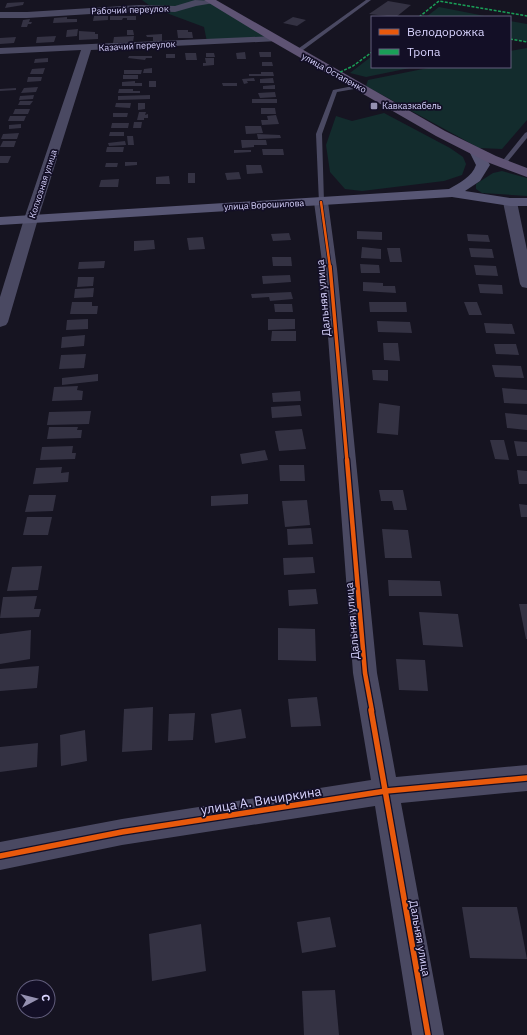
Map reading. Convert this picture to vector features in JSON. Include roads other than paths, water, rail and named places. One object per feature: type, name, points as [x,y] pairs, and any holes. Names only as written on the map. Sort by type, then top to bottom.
[{"type":"main road","name":"улица Остапенко","points":[[210,1],[358,87],[477,152],[502,165],[527,173]]},
{"type":"main road","points":[[452,193],[467,184],[482,170],[483,165],[477,152]]},
{"type":"main road","name":"улица Ворошилова","points":[[0,221],[452,193],[510,202],[527,202]]},
{"type":"street","name":"Рабочий переулок","points":[[0,14],[27,15],[139,8],[176,9],[194,3],[210,1]]},
{"type":"street","name":"Казачий переулок","points":[[0,51],[274,39]]},
{"type":"street","name":"Колхозная улица","points":[[0,322],[31,219],[87,48]]},
{"type":"street","name":"Дальняя улица","points":[[321,202],[330,269],[365,674],[428,1035]]},
{"type":"street","points":[[510,202],[527,284]]},
{"type":"street","name":"улица А. Вичиркина","points":[[0,856],[122,832],[386,791],[527,778]]},
{"type":"lane","points":[[297,52],[369,0]]},
{"type":"lane","points":[[321,202],[319,134],[335,91],[358,87]]},
{"type":"lane","points":[[502,165],[527,134]]},
{"type":"place","name":"Кавказкабель","points":[[374,106]]}]
